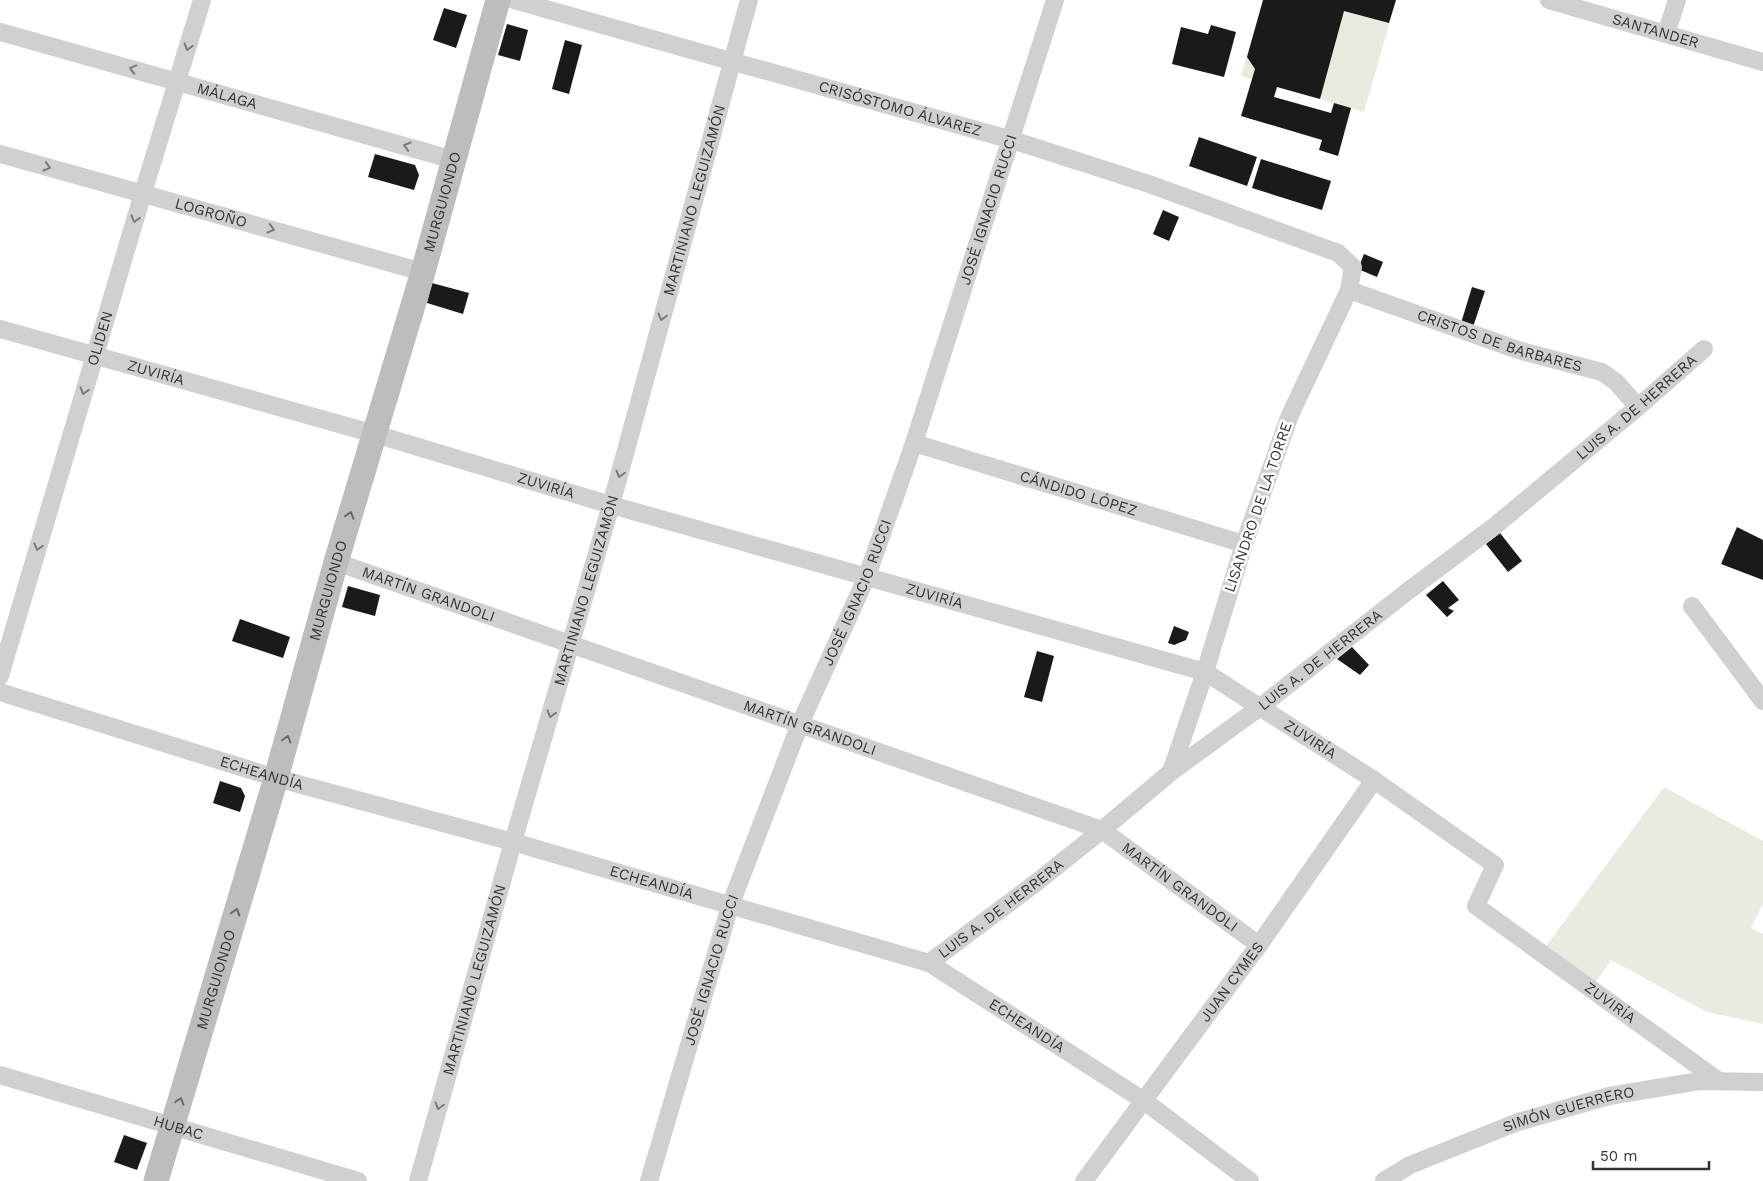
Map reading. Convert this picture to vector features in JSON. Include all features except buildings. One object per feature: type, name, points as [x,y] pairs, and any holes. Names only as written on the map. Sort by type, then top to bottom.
[{"type":"street","name":"OLIDEN","points":[[0,676],[142,193],[202,0]]},
{"type":"street","name":"MURGUIONDO","points":[[156,1181],[276,778],[336,562],[423,272],[498,0]]},
{"type":"street","name":"CRISÓSTOMO ÁLVAREZ","points":[[514,0],[1012,140],[1148,184],[1338,253]]},
{"type":"street","name":"MARTINIANO LEGUIZAMÓN","points":[[418,1181],[513,842],[611,505],[749,0]]},
{"type":"street","name":"JOSÉ IGNACIO RUCCI","points":[[648,1181],[730,906],[800,724],[867,576],[914,443],[1055,0]]},
{"type":"street","name":"SANTANDER","points":[[1550,0],[1763,62]]},
{"type":"street","points":[[1666,34],[1677,0]]},
{"type":"street","name":"MÁLAGA","points":[[0,32],[454,160]]},
{"type":"street","name":"LOGROÑO","points":[[0,154],[423,272]]},
{"type":"street","name":"LISANDRO DE LA TORRE","points":[[1171,772],[1205,672],[1244,544],[1290,415],[1349,290],[1353,267],[1338,253]]},
{"type":"street","name":"CRISTOS DE BARBARES","points":[[1349,290],[1520,350],[1602,372],[1616,382],[1638,407]]},
{"type":"street","name":"ZUVIRÍA","points":[[0,328],[375,434],[611,505],[1205,672],[1374,780],[1494,865],[1476,906],[1719,1081]]},
{"type":"street","name":"LUIS A. DE HERRERA","points":[[929,963],[1102,830],[1171,772],[1260,707],[1400,596],[1489,530],[1638,407],[1704,348]]},
{"type":"street","name":"CÁNDIDO LÓPEZ","points":[[914,443],[1244,544]]},
{"type":"street","name":"MARTÍN GRANDOLI","points":[[336,562],[1102,830],[1259,945]]},
{"type":"street","points":[[1692,606],[1763,701]]},
{"type":"street","name":"ECHEANDÍA","points":[[0,692],[276,778],[513,842],[929,963],[1143,1100],[1250,1181]]},
{"type":"street","name":"JUAN CYMES","points":[[1084,1181],[1259,945],[1374,780]]},
{"type":"street","name":"HUBAC","points":[[0,1075],[358,1181]]},
{"type":"street","name":"SIMÓN GUERRERO","points":[[1385,1181],[1410,1166],[1518,1122],[1609,1096],[1699,1081],[1763,1082]]},
{"type":"shaded area","points":[[1263,0],[1396,0],[1364,112],[1241,76]]},
{"type":"shaded area","points":[[1664,787],[1763,841],[1763,904],[1751,928],[1763,934],[1763,1024],[1707,1012],[1611,960],[1591,989],[1541,953]]}]
